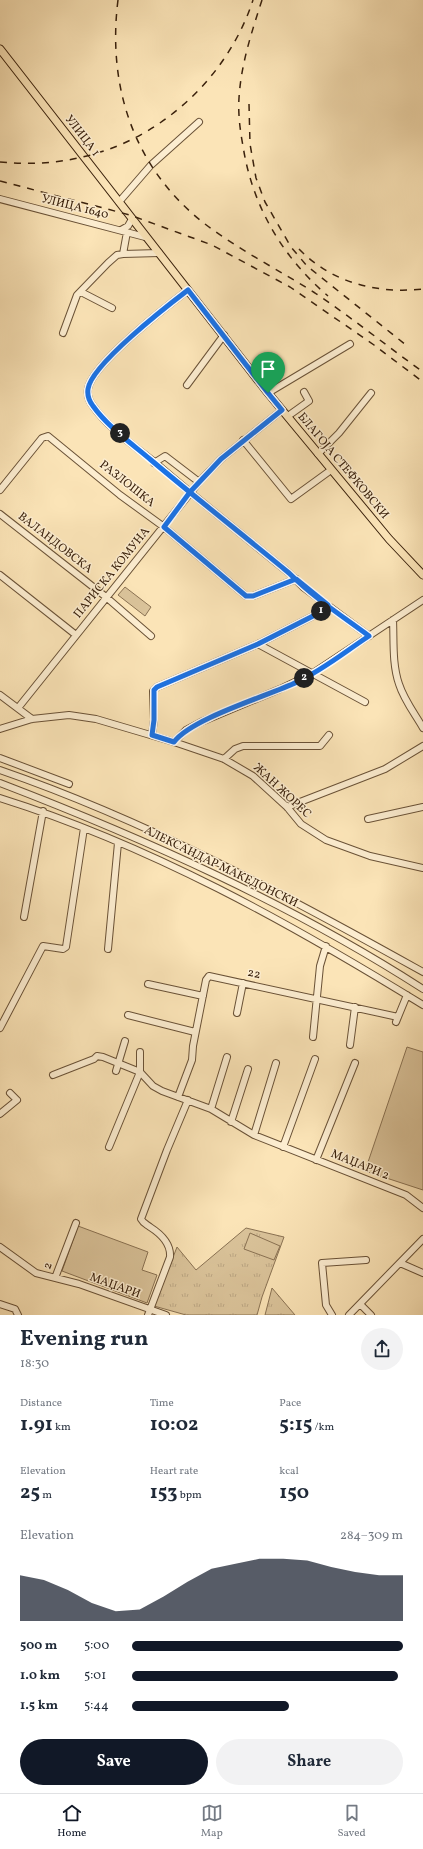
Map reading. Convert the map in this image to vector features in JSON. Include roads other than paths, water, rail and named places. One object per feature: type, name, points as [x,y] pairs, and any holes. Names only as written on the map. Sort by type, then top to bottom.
[{"type":"main road","name":"УЛИЦА 1","points":[[0,49],[145,237]]},
{"type":"main road","name":"БЛАГОЈА СТЕФКОВСКИ","points":[[145,237],[331,470],[389,539],[423,575]]},
{"type":"street","points":[[119,202],[151,165],[199,122]]},
{"type":"street","name":"УЛИЦА 1640","points":[[0,199],[145,237]]},
{"type":"street","points":[[123,254],[124,231],[132,219]]},
{"type":"street","points":[[63,333],[75,300],[117,255],[159,254]]},
{"type":"street","points":[[188,290],[140,328],[94,376],[88,388],[88,397],[92,406],[103,419],[154,463],[328,605],[369,636]]},
{"type":"street","points":[[81,292],[112,308]]},
{"type":"street","points":[[187,385],[224,335]]},
{"type":"street","points":[[268,393],[350,344]]},
{"type":"street","points":[[288,416],[309,401],[304,392]]},
{"type":"street","points":[[318,454],[339,433],[371,393]]},
{"type":"street","name":"ПАРИСКА КОМУНА","points":[[18,708],[164,527],[190,492],[221,459],[282,410]]},
{"type":"street","name":"РАЗЛОШКА","points":[[0,490],[44,436],[50,437],[120,495],[164,527],[246,596],[253,596],[296,579]]},
{"type":"street","points":[[243,440],[291,499],[331,470]]},
{"type":"street","points":[[154,463],[162,456],[168,457],[199,482]]},
{"type":"street","name":"ВАЛАНДОВСКА","points":[[0,514],[106,597],[151,636]]},
{"type":"street","points":[[0,575],[76,635]]},
{"type":"street","points":[[174,742],[179,736],[201,722],[280,690],[313,673],[423,600]]},
{"type":"street","points":[[152,735],[155,689],[258,644],[319,613],[328,605]]},
{"type":"street","points":[[393,620],[395,668],[398,680],[403,693],[423,728]]},
{"type":"street","points":[[258,644],[364,702]]},
{"type":"street","points":[[0,695],[32,719]]},
{"type":"street","name":"ЖАН ЖОРЕС","points":[[0,729],[32,719],[69,715],[96,719],[174,742],[224,759],[253,776],[287,807],[301,824],[326,840],[370,856],[423,868]]},
{"type":"street","points":[[224,759],[239,746],[320,746],[329,735]]},
{"type":"street","points":[[287,807],[385,769],[423,746]]},
{"type":"street","points":[[0,758],[69,784]]},
{"type":"street","name":"АЛЕКСАНДАР МАКЕДОНСКИ","points":[[0,770],[32,781],[152,831],[260,882],[423,972]]},
{"type":"street","name":"АЛЕКСАНДАР МАКЕДОНСКИ","points":[[0,783],[85,816],[237,886],[304,920],[423,989]]},
{"type":"street","points":[[0,798],[42,811],[84,828],[230,894],[326,946],[423,1005]]},
{"type":"street","points":[[368,819],[423,807]]},
{"type":"street","points":[[24,917],[42,811]]},
{"type":"street","points":[[0,1028],[43,946],[63,949],[66,947],[84,828]]},
{"type":"street","points":[[108,949],[118,843]]},
{"type":"street","points":[[313,1037],[320,966],[326,946]]},
{"type":"street","name":"22","points":[[178,1097],[192,1060],[196,1032],[208,976],[316,998],[397,1019],[407,995]]},
{"type":"street","points":[[237,1013],[243,983]]},
{"type":"street","points":[[148,984],[203,996]]},
{"type":"street","points":[[350,1045],[355,1008]]},
{"type":"street","points":[[128,1015],[196,1032]]},
{"type":"street","points":[[116,1071],[125,1041]]},
{"type":"street","points":[[109,1147],[140,1072],[140,1052]]},
{"type":"street","points":[[53,1075],[98,1056],[140,1072],[157,1089],[211,1109],[254,1134],[316,1160]]},
{"type":"street","points":[[211,1109],[227,1057]]},
{"type":"street","points":[[283,1147],[315,1058]]},
{"type":"street","points":[[254,1134],[276,1063]]},
{"type":"street","name":"МАЏАРИ 2","points":[[355,1063],[316,1160],[406,1196],[423,1208]]},
{"type":"street","points":[[231,1122],[248,1069]]},
{"type":"street","points":[[0,1114],[17,1100],[10,1093]]},
{"type":"street","points":[[149,1312],[170,1257],[170,1250],[162,1237],[141,1219],[149,1195],[188,1100]]},
{"type":"street","name":"2","points":[[0,1247],[36,1273],[55,1278],[76,1223]]},
{"type":"street","points":[[349,1315],[423,1239]]},
{"type":"street","points":[[332,1315],[326,1305],[322,1263],[366,1260]]},
{"type":"street","points":[[400,1263],[423,1274]]},
{"type":"street","name":"МАЏАРИ","points":[[55,1278],[79,1284],[149,1312],[166,1315]]},
{"type":"street","points":[[0,1304],[15,1309],[18,1315]]},
{"type":"street","points":[[360,1304],[371,1315]]},
{"type":"railway","points":[[118,0],[116,32],[117,64],[122,95],[131,124],[143,152],[160,178],[180,202],[205,224],[245,251],[315,293],[423,372]]},
{"type":"railway","points":[[0,162],[36,163],[73,159],[103,151],[132,139],[160,123],[184,104],[207,82],[226,56],[241,29],[253,0]]},
{"type":"railway","points":[[262,0],[251,36],[240,85],[240,128],[247,168],[262,209],[283,247],[312,281],[328,296]]},
{"type":"railway","points":[[249,104],[250,144],[256,178],[265,202],[291,247],[307,266],[406,345]]},
{"type":"railway","points":[[0,181],[130,215],[212,245],[290,287],[374,345],[423,382]]},
{"type":"railway","points":[[299,249],[312,261],[326,270],[356,284],[389,290],[423,289]]}]
